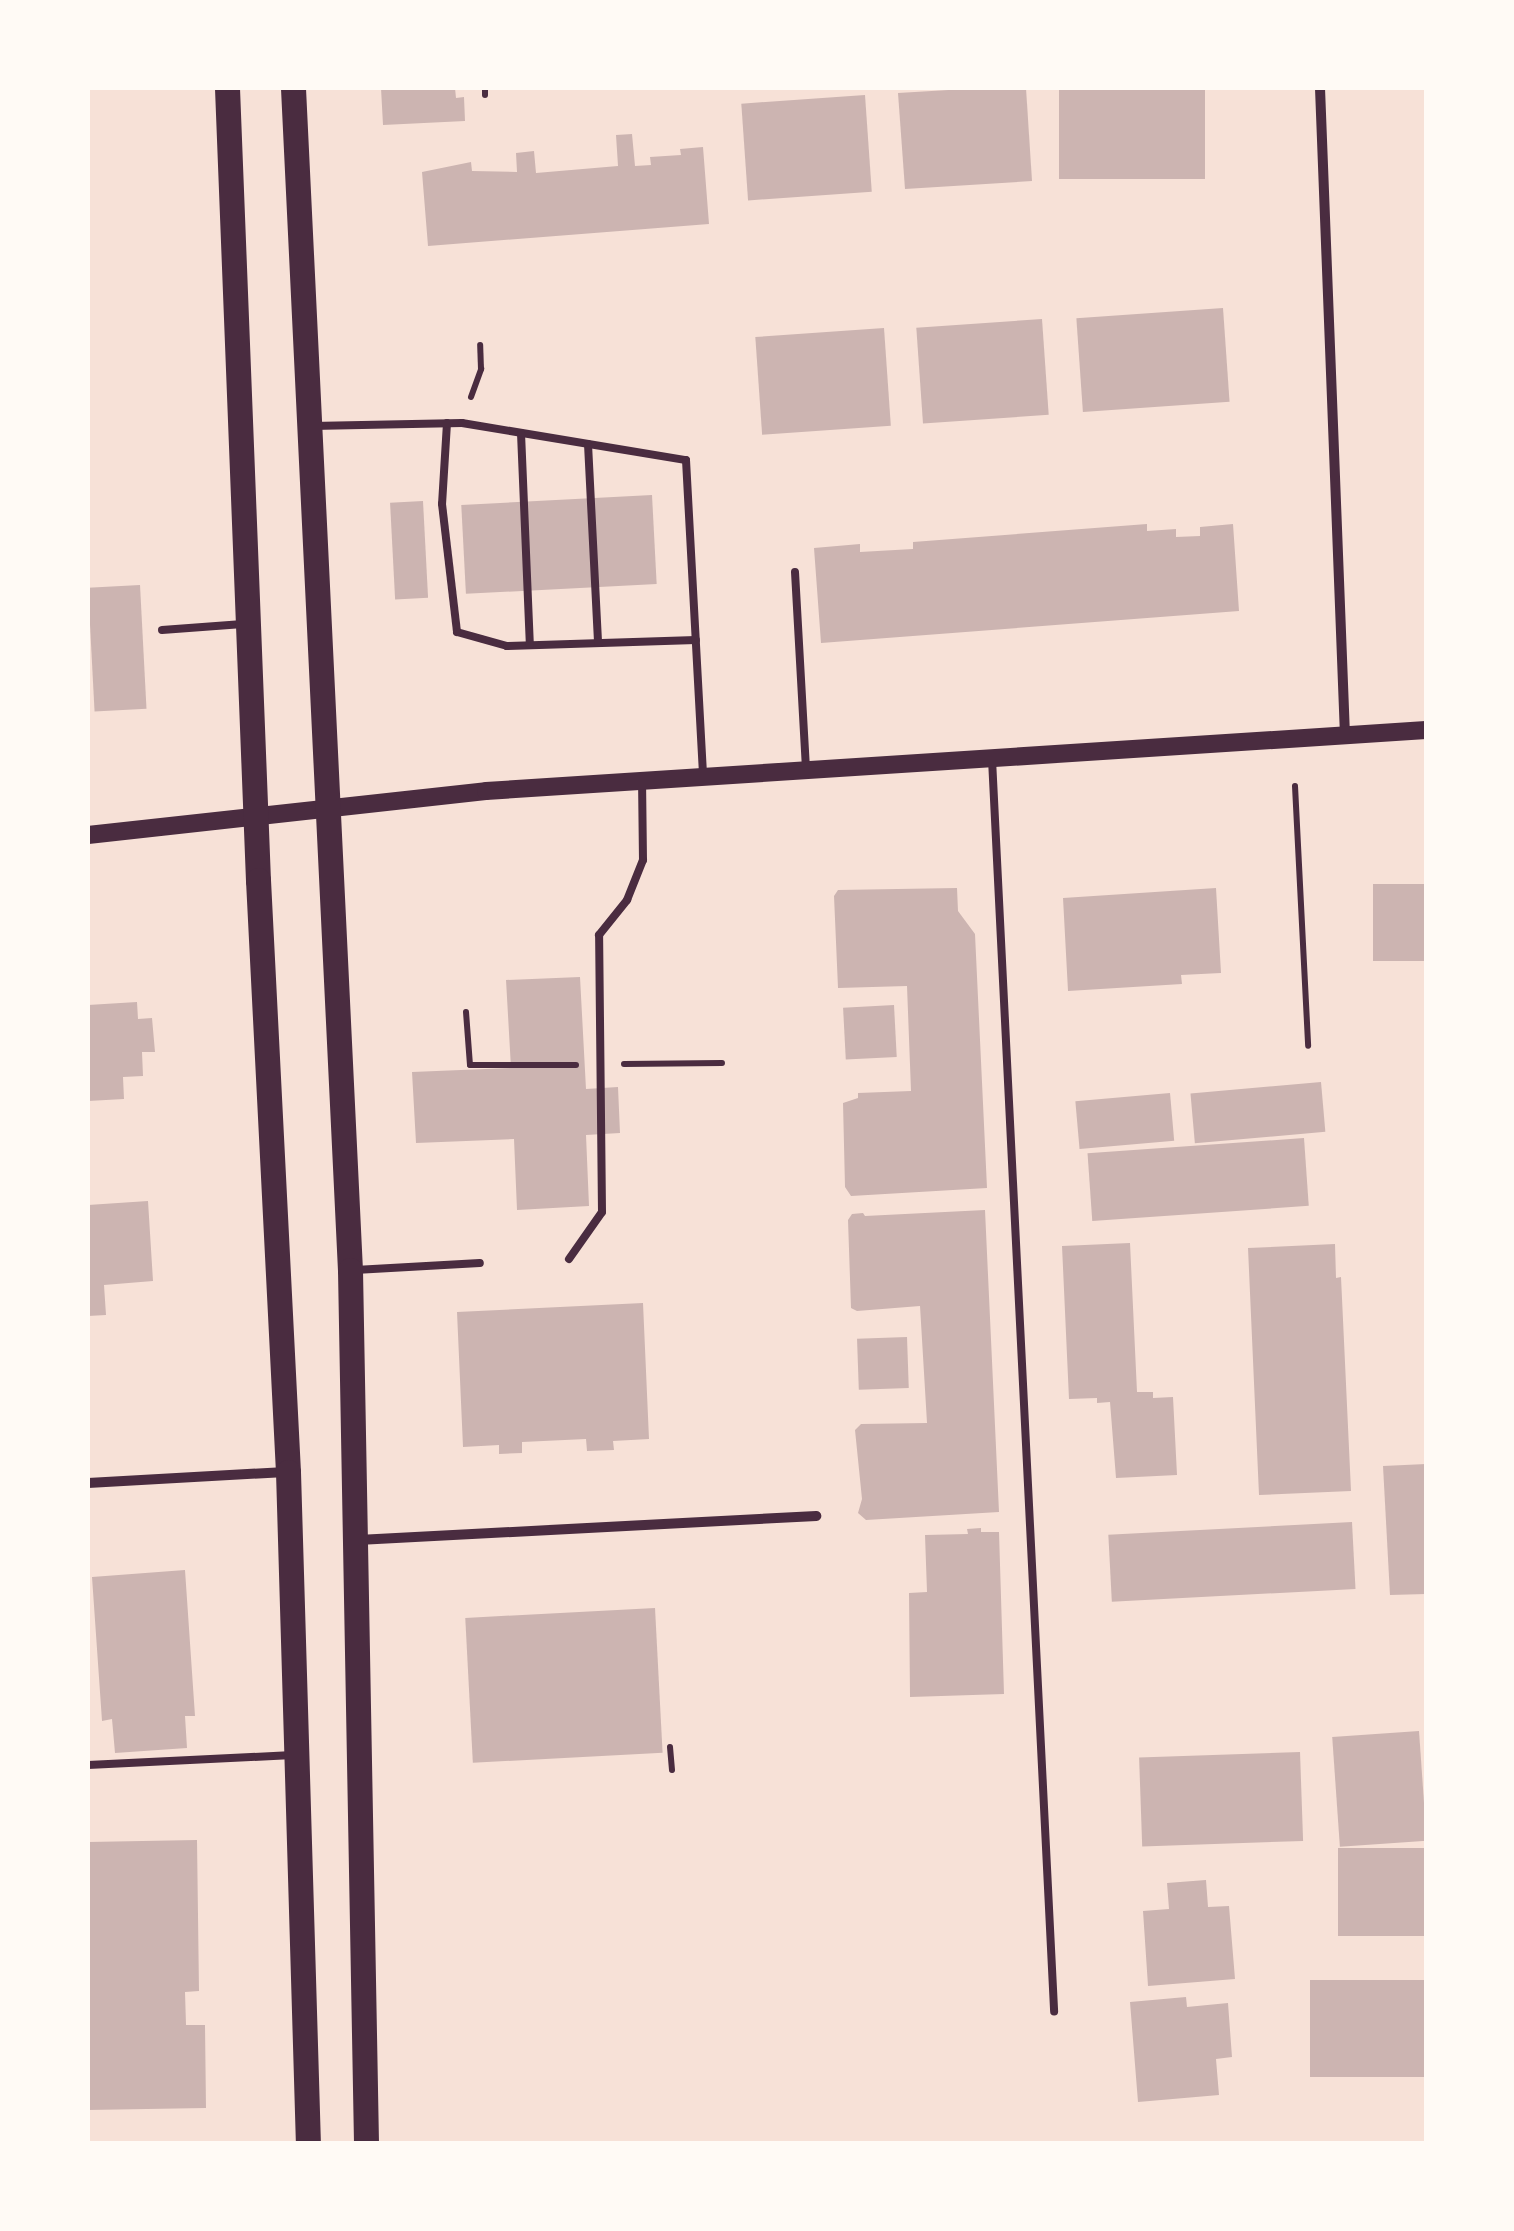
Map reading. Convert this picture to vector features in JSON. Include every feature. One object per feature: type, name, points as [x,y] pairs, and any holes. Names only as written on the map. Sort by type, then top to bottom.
[{"type":"main road","points":[[227,88],[256,817],[288,1472],[308,2144]]},
{"type":"main road","points":[[293,88],[350,1270],[366,2144]]},
{"type":"street","points":[[1320,88],[1344,736]]},
{"type":"street","points":[[88,835],[486,791],[1426,730]]},
{"type":"street","points":[[88,1483],[288,1472]]},
{"type":"street","points":[[357,1540],[816,1516]]},
{"type":"lane","points":[[447,424],[442,504],[457,632],[507,646],[696,640]]},
{"type":"lane","points":[[312,426],[447,424],[686,460],[703,778]]},
{"type":"lane","points":[[521,434],[530,646]]},
{"type":"lane","points":[[588,444],[598,642]]},
{"type":"lane","points":[[795,572],[806,770]]},
{"type":"lane","points":[[162,630],[249,623]]},
{"type":"lane","points":[[992,758],[1054,2010]]},
{"type":"lane","points":[[568,1259],[602,1212],[599,935],[626,900],[643,860],[642,782]]},
{"type":"lane","points":[[350,1270],[480,1263]]},
{"type":"lane","points":[[88,1764],[296,1755]]},
{"type":"path","points":[[1296,786],[1308,1046]]},
{"type":"path","points":[[670,1748],[672,1770]]},
{"type":"building","points":[[381,88],[455,88],[456,98],[464,97],[465,121],[383,125]]},
{"type":"building","points":[[1026,88],[1032,181],[905,189],[898,93]]},
{"type":"building","points":[[1059,88],[1205,88],[1205,179],[1059,179]]},
{"type":"building","points":[[865,95],[872,192],[748,200],[741,104]]},
{"type":"building","points":[[632,134],[635,166],[651,165],[650,157],[681,155],[680,149],[703,147],[709,224],[428,246],[422,172],[471,162],[472,171],[517,172],[516,153],[534,151],[536,173],[618,166],[616,135]]},
{"type":"building","points":[[1223,308],[1230,402],[1083,412],[1076,318]]},
{"type":"building","points":[[1042,319],[1049,415],[923,424],[916,328]]},
{"type":"building","points":[[884,328],[891,426],[762,435],[755,337]]},
{"type":"building","points":[[652,495],[657,584],[466,594],[461,505]]},
{"type":"building","points":[[423,501],[428,598],[395,600],[390,503]]},
{"type":"building","points":[[1147,524],[1147,531],[1176,529],[1176,537],[1200,536],[1200,527],[1233,524],[1239,611],[821,643],[814,548],[860,544],[860,552],[913,549],[913,542]]},
{"type":"building","points":[[140,585],[146,709],[95,712],[88,588]]},
{"type":"building","points":[[1373,884],[1426,884],[1426,961],[1373,961]]},
{"type":"building","points":[[957,888],[958,911],[975,934],[987,1188],[851,1196],[845,1187],[843,1103],[858,1098],[858,1093],[911,1091],[907,986],[838,988],[834,896],[838,890]]},
{"type":"building","points":[[1216,888],[1221,973],[1181,975],[1182,984],[1068,991],[1063,898]]},
{"type":"building","points":[[580,977],[586,1089],[618,1087],[620,1133],[586,1135],[589,1206],[517,1210],[514,1139],[416,1143],[412,1072],[511,1068],[506,980]]},
{"type":"building","points":[[137,1002],[138,1019],[152,1018],[155,1052],[142,1052],[143,1076],[123,1077],[124,1099],[88,1101],[88,1005]]},
{"type":"building","points":[[894,1005],[897,1057],[846,1060],[843,1008]]},
{"type":"building","points":[[1321,1082],[1325,1132],[1195,1143],[1190,1093]]},
{"type":"building","points":[[1170,1093],[1174,1141],[1080,1149],[1075,1101]]},
{"type":"building","points":[[1304,1138],[1309,1206],[1092,1221],[1088,1153]]},
{"type":"building","points":[[148,1201],[153,1281],[104,1285],[106,1315],[88,1316],[88,1205]]},
{"type":"building","points":[[985,1210],[999,1512],[866,1520],[858,1513],[862,1499],[855,1430],[861,1424],[927,1423],[920,1306],[857,1311],[851,1308],[848,1220],[852,1214],[863,1213],[865,1216]]},
{"type":"building","points":[[1130,1243],[1137,1392],[1153,1392],[1153,1398],[1173,1397],[1177,1475],[1116,1478],[1110,1402],[1097,1403],[1097,1398],[1069,1399],[1062,1246]]},
{"type":"building","points":[[1335,1244],[1336,1278],[1341,1277],[1351,1491],[1259,1495],[1248,1248]]},
{"type":"building","points":[[643,1303],[649,1439],[613,1441],[614,1450],[587,1451],[586,1439],[522,1442],[522,1453],[499,1454],[499,1445],[463,1447],[457,1312]]},
{"type":"building","points":[[907,1337],[909,1388],[859,1390],[857,1339]]},
{"type":"building","points":[[1426,1464],[1426,1594],[1390,1595],[1383,1466]]},
{"type":"building","points":[[1352,1522],[1356,1589],[1112,1602],[1108,1535]]},
{"type":"building","points":[[981,1528],[981,1532],[999,1532],[1004,1694],[910,1697],[909,1593],[927,1592],[925,1535],[968,1534],[967,1529]]},
{"type":"building","points":[[185,1570],[195,1716],[185,1716],[187,1748],[115,1753],[112,1719],[102,1721],[92,1577]]},
{"type":"building","points":[[655,1608],[663,1753],[473,1763],[465,1618]]},
{"type":"building","points":[[1419,1731],[1426,1841],[1340,1847],[1332,1737]]},
{"type":"building","points":[[1300,1752],[1303,1841],[1142,1847],[1139,1758]]},
{"type":"building","points":[[197,1840],[199,1991],[185,1992],[186,2025],[205,2025],[206,2108],[88,2110],[88,1842]]},
{"type":"building","points":[[1338,1848],[1426,1848],[1426,1936],[1338,1936]]},
{"type":"building","points":[[1206,1880],[1208,1907],[1229,1906],[1235,1979],[1148,1986],[1143,1911],[1169,1909],[1167,1883]]},
{"type":"building","points":[[1310,1980],[1426,1980],[1426,2077],[1310,2077]]},
{"type":"building","points":[[1186,1997],[1187,2007],[1228,2003],[1232,2057],[1216,2059],[1219,2095],[1138,2102],[1130,2002]]}]
